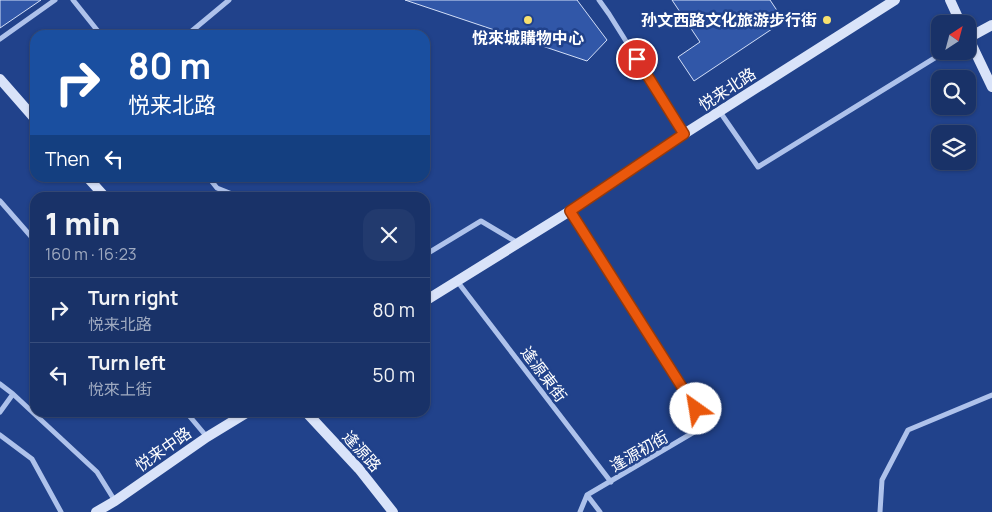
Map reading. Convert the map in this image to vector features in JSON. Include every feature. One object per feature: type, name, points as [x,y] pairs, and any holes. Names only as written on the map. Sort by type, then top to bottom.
[{"type":"street","points":[[0,39],[55,0]]},
{"type":"street","points":[[72,0],[97,30]]},
{"type":"street","points":[[193,30],[229,0]]},
{"type":"street","points":[[598,0],[609,14],[684,134]]},
{"type":"street","name":"悦来北路","points":[[430,299],[570,211],[684,134],[895,0]]},
{"type":"street","points":[[950,0],[957,15]]},
{"type":"street","points":[[976,34],[992,25]]},
{"type":"street","points":[[976,54],[992,87]]},
{"type":"street","points":[[720,112],[758,167],[931,60]]},
{"type":"street","points":[[0,79],[30,113]]},
{"type":"street","points":[[92,182],[101,192]]},
{"type":"street","points":[[212,182],[217,188],[227,192]]},
{"type":"street","points":[[0,201],[30,235]]},
{"type":"street","name":"逢源初街","points":[[570,211],[706,425],[587,495]]},
{"type":"street","points":[[430,252],[481,221],[518,243]]},
{"type":"street","name":"逢源東街","points":[[457,281],[610,482]]},
{"type":"street","points":[[0,384],[30,410]]},
{"type":"street","points":[[0,412],[13,394]]},
{"type":"street","points":[[880,512],[882,480],[908,430],[992,395]]},
{"type":"street","points":[[38,417],[97,472],[115,501]]},
{"type":"street","points":[[190,417],[207,437]]},
{"type":"street","name":"悦来中路","points":[[96,512],[240,417]]},
{"type":"street","name":"逢源路","points":[[311,417],[359,468],[393,512]]},
{"type":"street","points":[[0,435],[32,459],[61,512]]},
{"type":"street","points":[[580,512],[587,495]]},
{"type":"street","points":[[587,495],[600,512]]},
{"type":"building","points":[[0,0],[41,0],[0,28]]},
{"type":"building","name":"悅來城購物中心","points":[[405,0],[577,0],[607,40],[587,61]]},
{"type":"building","points":[[672,0],[770,0],[784,21],[694,81],[678,57],[700,42]]},
{"type":"place","name":"悅來城購物中心","points":[[528,20]]},
{"type":"place","name":"孙文西路文化旅游步行街","points":[[827,20]]},
{"type":"route","points":[[637,59],[684,134],[570,211],[696,409]]}]
